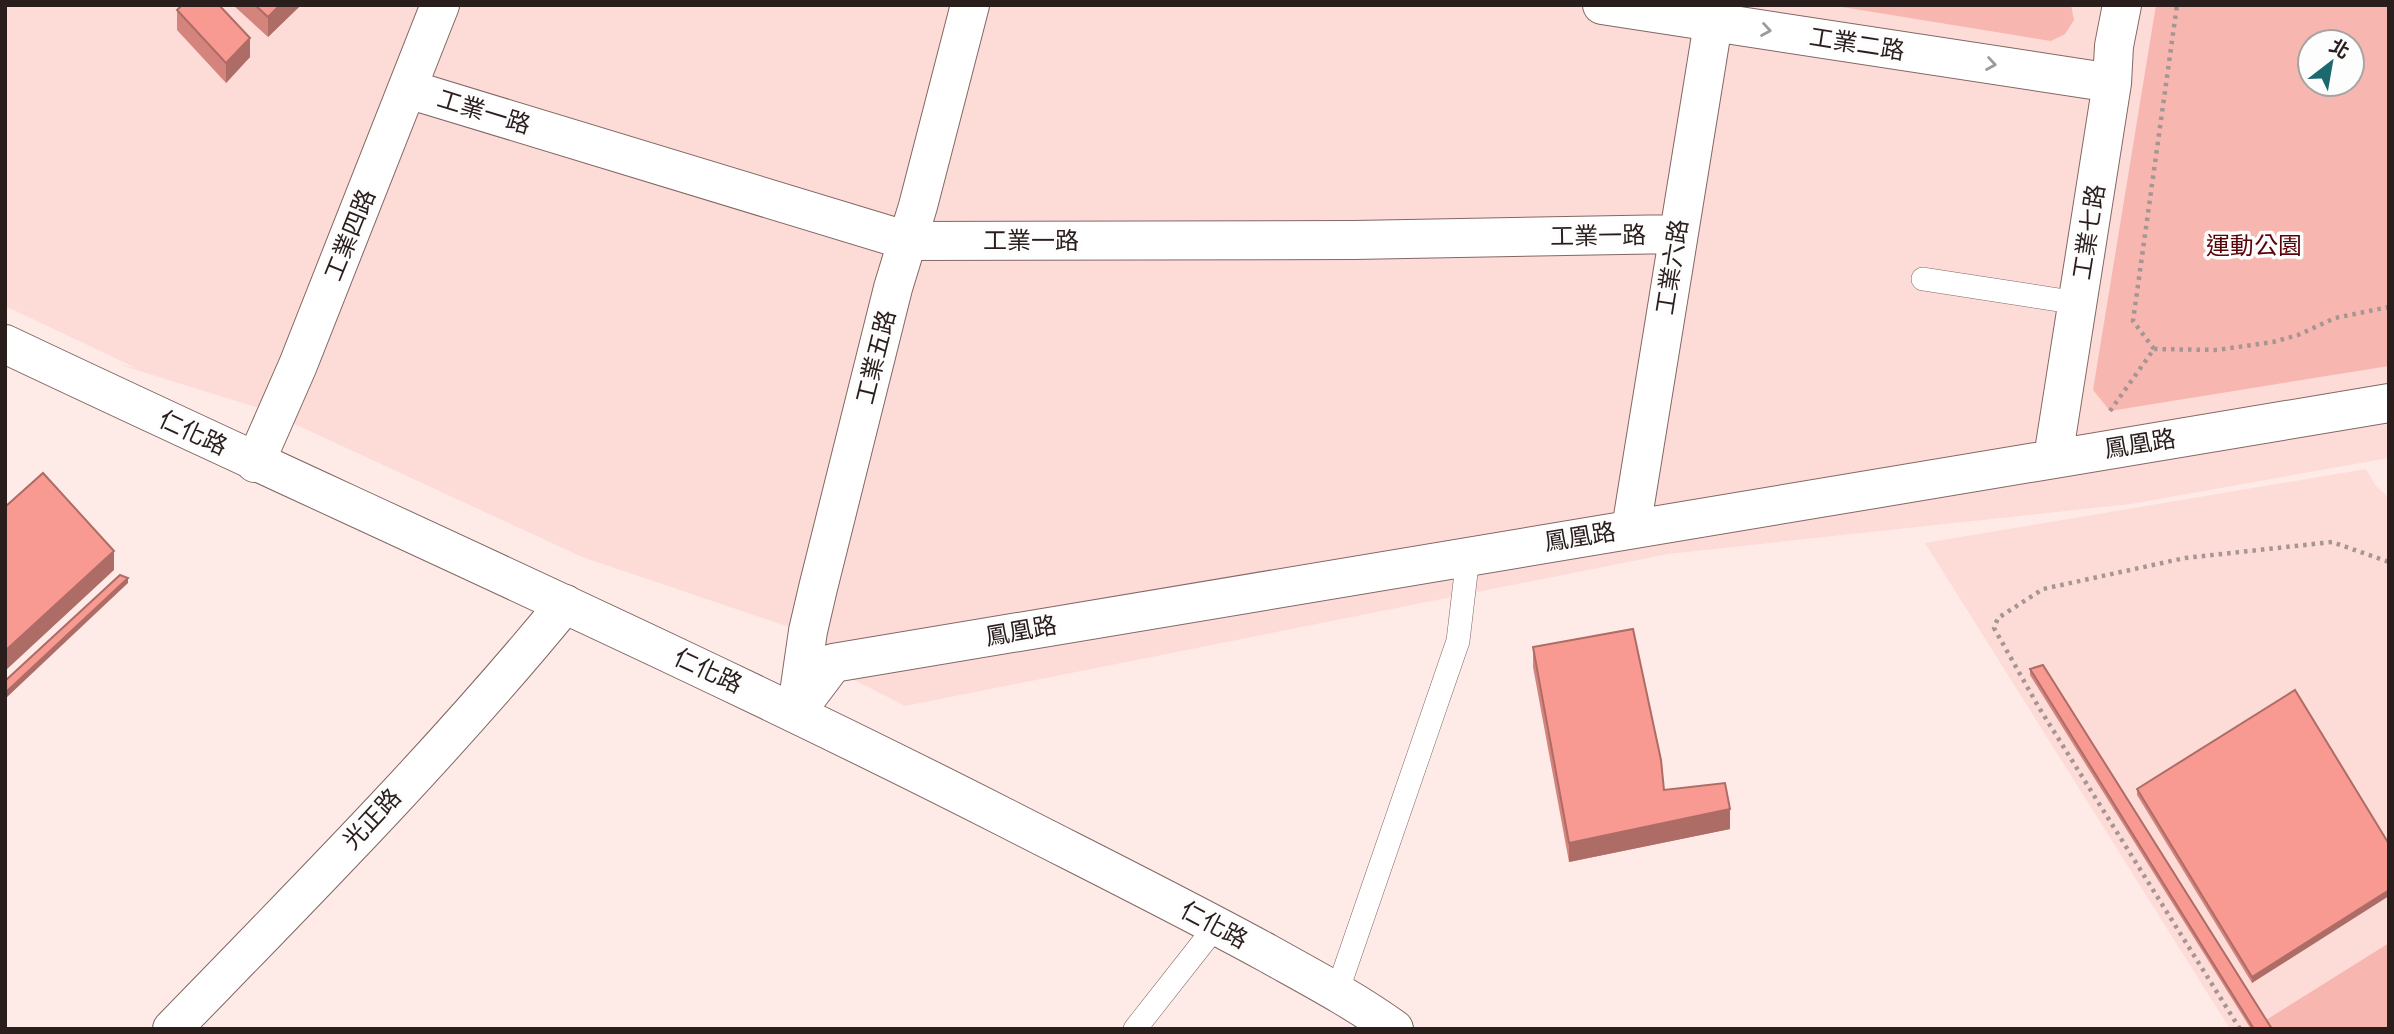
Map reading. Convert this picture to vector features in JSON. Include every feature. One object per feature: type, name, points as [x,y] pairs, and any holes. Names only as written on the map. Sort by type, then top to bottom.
[{"type":"street","name":"工業四路","points":[[255,463],[298,365],[440,5]]},
{"type":"street","name":"工業五路","points":[[796,712],[808,631],[818,588],[893,288],[908,241],[970,5]]},
{"type":"street","name":"工業二路","points":[[1602,5],[1714,14],[2112,83]]},
{"type":"street","name":"工業七路","points":[[2066,456],[2078,303],[2122,5]]},
{"type":"street","name":"工業六路","points":[[1631,529],[1714,14]]},
{"type":"street","name":"工業一路","points":[[408,89],[908,241],[1354,240],[1677,234]]},
{"type":"street","name":"仁化路","points":[[5,344],[255,463],[796,712],[1216,926],[1337,992],[1394,1029]]},
{"type":"street","name":"鳳凰路","points":[[796,712],[833,663],[2389,402]]},
{"type":"street","name":"光正路","points":[[172,1029],[419,769],[524,654],[565,604]]},
{"type":"lane","points":[[1923,279],[2078,303]]},
{"type":"lane","points":[[1337,992],[1458,640],[1468,556]]},
{"type":"lane","points":[[1135,1029],[1216,926]]},
{"type":"path","points":[[2154,349],[2133,321],[2177,5]]},
{"type":"path","points":[[2154,349],[2217,351],[2273,342],[2298,335],[2334,318],[2389,307]]},
{"type":"path","points":[[2066,456],[2154,349]]},
{"type":"path","points":[[2240,1029],[2038,706],[1994,628],[1998,618],[2043,589],[2185,558],[2332,542],[2389,562]]},
{"type":"shaded area","points":[[5,5],[2389,5],[2389,458],[2131,504],[1668,554],[905,706],[813,659],[819,637],[582,557],[262,409],[117,364],[136,368],[5,306]]},
{"type":"shaded area","points":[[2366,469],[2376,486],[2389,498],[2389,1029],[2230,1029],[1925,543]]},
{"type":"green space","points":[[1830,5],[2071,5],[2074,20],[2065,34],[2051,41]]},
{"type":"green space","name":"運動公園","points":[[2156,5],[2389,5],[2389,366],[2110,411],[2093,390]]},
{"type":"green space","points":[[2389,943],[2389,1029],[2271,1029],[2266,1020]]},
{"type":"building","points":[[182,5],[219,5],[250,38],[226,63],[177,10]]},
{"type":"building","points":[[255,5],[280,5],[268,17]]},
{"type":"building","points":[[43,473],[114,551],[5,651],[5,507]]},
{"type":"building","points":[[120,575],[128,578],[5,693],[5,681]]},
{"type":"building","points":[[1633,629],[1661,760],[1664,790],[1725,783],[1730,809],[1569,843],[1533,647]]},
{"type":"building","points":[[2043,665],[2272,1029],[2254,1029],[2030,669]]},
{"type":"building","points":[[2295,690],[2389,844],[2389,890],[2252,977],[2137,789]]}]
